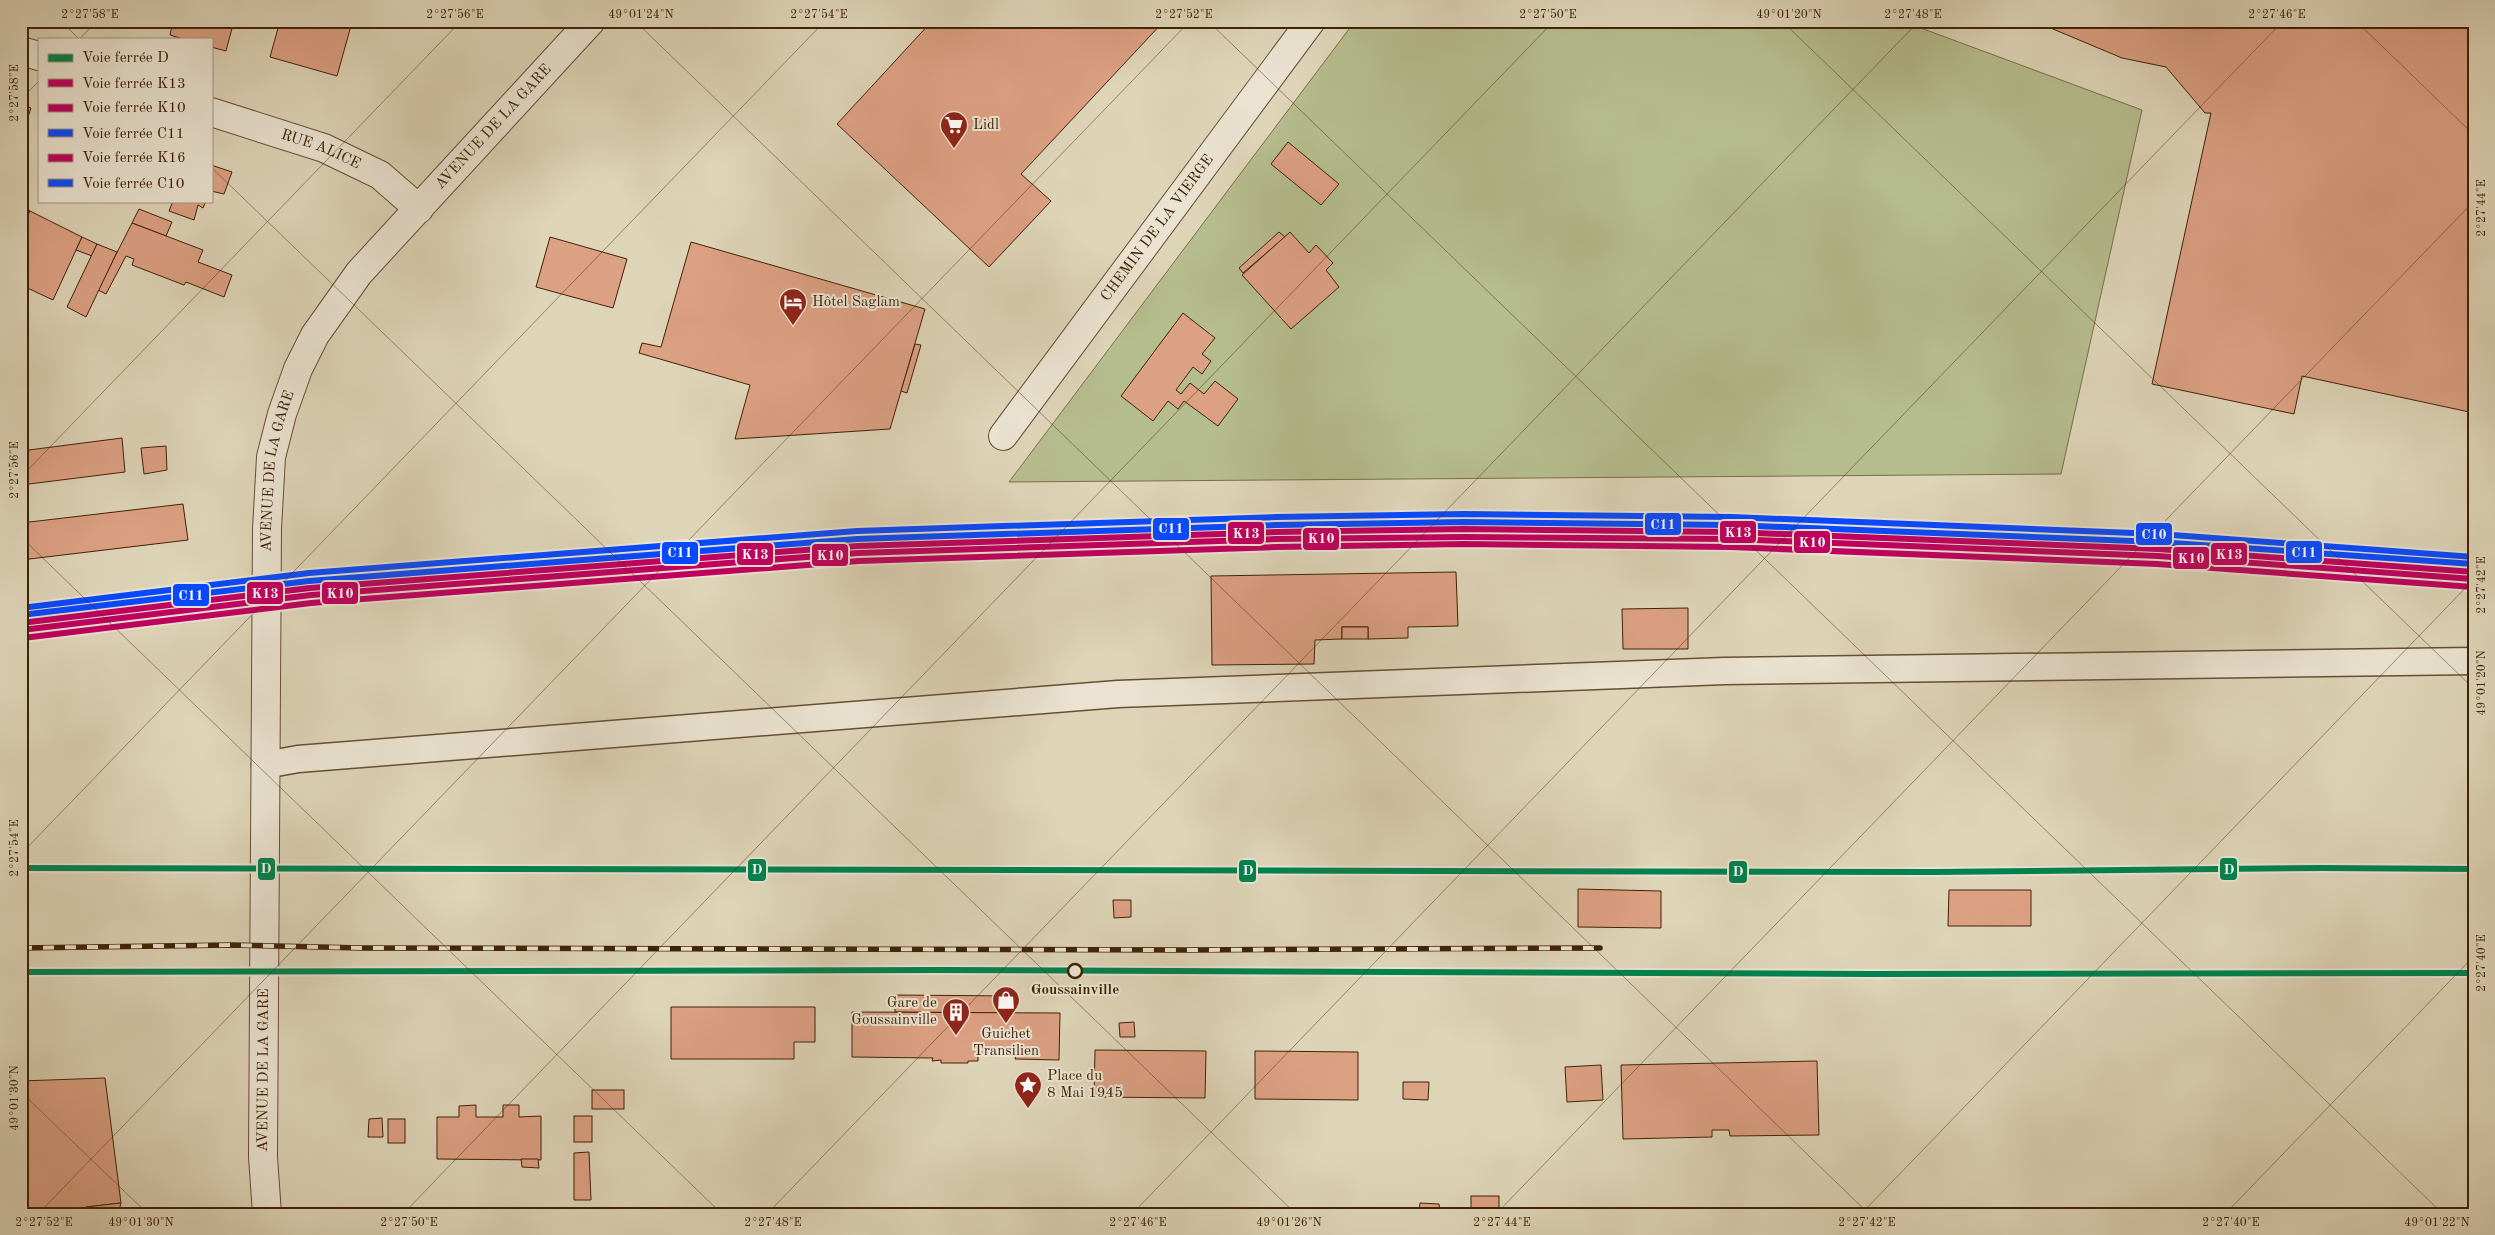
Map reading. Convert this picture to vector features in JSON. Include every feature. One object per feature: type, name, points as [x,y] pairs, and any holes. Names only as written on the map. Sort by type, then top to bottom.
[{"type":"street","name":"AVENUE DE LA GARE","points":[[267,1214],[263,1157],[267,528],[271,456],[282,414],[298,369],[315,336],[359,272],[591,21]]},
{"type":"street","name":"CHEMIN DE LA VIERGE","points":[[1003,436],[1311,21]]},
{"type":"street","points":[[21,51],[38,56]]},
{"type":"street","name":"RUE ALICE","points":[[212,112],[324,148],[380,175],[419,209]]},
{"type":"lane","points":[[265,765],[298,760],[1118,694],[1735,671],[2474,661]]},
{"type":"green space","points":[[1355,21],[1902,21],[2142,110],[2061,474],[1009,482]]},
{"type":"building","points":[[173,21],[234,21],[226,51],[212,47],[212,38],[180,38],[170,35]]},
{"type":"building","points":[[280,21],[352,22],[337,76],[270,57]]},
{"type":"building","name":"Lidl","points":[[932,21],[1164,21],[1021,174],[1051,201],[989,267],[837,124]]},
{"type":"building","points":[[2034,21],[2474,21],[2474,413],[2302,376],[2294,414],[2152,384],[2211,113],[2205,113],[2166,67],[2122,58]]},
{"type":"building","points":[[21,104],[31,108],[23,132],[21,132]]},
{"type":"building","points":[[1288,142],[1339,184],[1321,205],[1271,164]]},
{"type":"building","points":[[212,165],[232,172],[224,194],[212,191]]},
{"type":"building","points":[[173,202],[206,202],[203,208],[198,205],[194,220],[169,211]]},
{"type":"building","points":[[21,206],[30,211],[21,228]]},
{"type":"building","points":[[139,209],[172,222],[166,236],[132,223]]},
{"type":"building","points":[[30,211],[82,237],[53,300],[21,285],[21,228]]},
{"type":"building","points":[[132,223],[203,250],[198,262],[232,275],[224,297],[186,282],[184,285],[132,265],[134,259],[126,256],[106,294],[98,290]]},
{"type":"building","points":[[1279,232],[1285,237],[1243,273],[1239,268]]},
{"type":"building","points":[[1290,232],[1309,253],[1316,245],[1333,263],[1326,270],[1339,287],[1291,329],[1242,275]]},
{"type":"building","points":[[82,237],[97,244],[92,256],[76,250]]},
{"type":"building","points":[[550,237],[627,259],[613,308],[536,287]]},
{"type":"building","name":"Hôtel Saglam","points":[[691,242],[925,309],[890,429],[735,439],[750,385],[639,353],[642,343],[661,347]]},
{"type":"building","points":[[97,244],[117,252],[86,317],[67,307]]},
{"type":"building","points":[[1183,313],[1215,338],[1202,354],[1211,361],[1202,374],[1193,367],[1176,390],[1181,394],[1190,383],[1204,394],[1215,381],[1238,399],[1218,426],[1184,401],[1178,409],[1168,401],[1153,421],[1121,396]]},
{"type":"building","points":[[915,344],[921,345],[907,393],[901,391]]},
{"type":"building","points":[[122,438],[125,472],[21,485],[21,451]]},
{"type":"building","points":[[166,446],[167,470],[144,474],[141,448]]},
{"type":"building","points":[[183,504],[188,540],[21,560],[21,523]]},
{"type":"building","points":[[1456,572],[1458,626],[1408,627],[1408,638],[1368,639],[1368,627],[1342,627],[1342,639],[1315,640],[1314,664],[1212,665],[1211,576]]},
{"type":"building","points":[[1688,608],[1688,649],[1623,649],[1622,609]]},
{"type":"building","points":[[1342,627],[1368,627],[1368,639],[1342,639]]},
{"type":"building","points":[[1578,889],[1661,891],[1661,928],[1578,927]]},
{"type":"building","points":[[1949,890],[2031,890],[2031,926],[1948,926]]},
{"type":"building","points":[[1113,900],[1131,900],[1131,917],[1114,918]]},
{"type":"building","points":[[895,995],[1014,996],[1014,1013],[895,1012]]},
{"type":"building","points":[[671,1007],[815,1007],[815,1042],[794,1042],[794,1059],[671,1059]]},
{"type":"building","name":"Gare de Goussainville","points":[[852,1012],[1060,1013],[1059,1060],[1015,1059],[1016,1055],[978,1054],[978,1061],[968,1061],[968,1063],[941,1063],[941,1060],[932,1061],[933,1058],[852,1057]]},
{"type":"building","points":[[1134,1022],[1135,1037],[1120,1037],[1119,1023]]},
{"type":"building","points":[[1095,1050],[1206,1051],[1205,1098],[1094,1097]]},
{"type":"building","points":[[1255,1051],[1358,1052],[1358,1100],[1255,1099]]},
{"type":"building","points":[[1817,1061],[1819,1135],[1730,1136],[1729,1130],[1712,1130],[1712,1137],[1623,1139],[1621,1065]]},
{"type":"building","points":[[1601,1065],[1603,1100],[1567,1102],[1565,1067]]},
{"type":"building","points":[[105,1078],[121,1203],[86,1207],[86,1214],[21,1214],[21,1081]]},
{"type":"building","points":[[1403,1082],[1429,1082],[1428,1100],[1403,1099]]},
{"type":"building","points":[[592,1090],[624,1090],[624,1109],[592,1109]]},
{"type":"building","points":[[476,1105],[476,1117],[503,1117],[503,1105],[519,1105],[519,1117],[541,1116],[541,1160],[437,1159],[437,1117],[459,1117],[459,1106]]},
{"type":"building","points":[[574,1116],[592,1116],[592,1142],[574,1142]]},
{"type":"building","points":[[382,1118],[383,1137],[368,1137],[369,1119]]},
{"type":"building","points":[[388,1119],[405,1119],[405,1143],[388,1143]]},
{"type":"building","points":[[589,1152],[591,1200],[574,1200],[574,1153]]},
{"type":"building","points":[[521,1159],[538,1159],[539,1168],[522,1167]]},
{"type":"building","points":[[1471,1196],[1499,1196],[1499,1214],[1471,1214]]},
{"type":"building","points":[[121,1203],[118,1214],[86,1214],[86,1207]]},
{"type":"building","points":[[1420,1203],[1439,1204],[1440,1211],[1467,1214],[1419,1214]]},
{"type":"building","points":[[1303,1210],[1407,1213],[1407,1214],[1302,1214]]},
{"type":"railway","points":[[21,948],[231,945],[362,948],[1186,950],[1600,948]]},
{"type":"rail line","name":"C10","points":[[21,608],[309,573],[857,531],[1276,517],[1464,514],[1732,517],[2159,534],[2474,557]]},
{"type":"rail line","name":"C11","points":[[21,615],[309,581],[857,539],[1276,525],[1464,522],[1731,525],[2158,542],[2474,564]]},
{"type":"rail line","name":"K13","points":[[21,623],[310,588],[858,546],[1276,532],[1464,529],[1731,532],[2158,549],[2474,572]]},
{"type":"rail line","name":"K10","points":[[22,630],[311,595],[858,553],[1276,539],[1464,537],[1731,539],[2158,556],[2473,579]]},
{"type":"rail line","name":"K16","points":[[23,638],[311,603],[859,561],[1276,547],[1464,544],[1731,547],[2157,564],[2473,587]]},
{"type":"rail line","name":"D","points":[[21,868],[1934,872],[2322,868],[2474,869]]},
{"type":"rail line","name":"D","points":[[21,972],[939,970],[1870,974],[2474,973]]},
{"type":"place","name":"Lidl","points":[[954,149]]},
{"type":"place","name":"Hôtel Saglam","points":[[793,326]]},
{"type":"place","name":"Goussainville","points":[[1075,971]]},
{"type":"place","name":"Guichet Transilien","points":[[1006,1024]]},
{"type":"place","name":"Gare de Goussainville","points":[[956,1036]]},
{"type":"place","name":"Place du 8 Mai 1945","points":[[1028,1109]]}]
